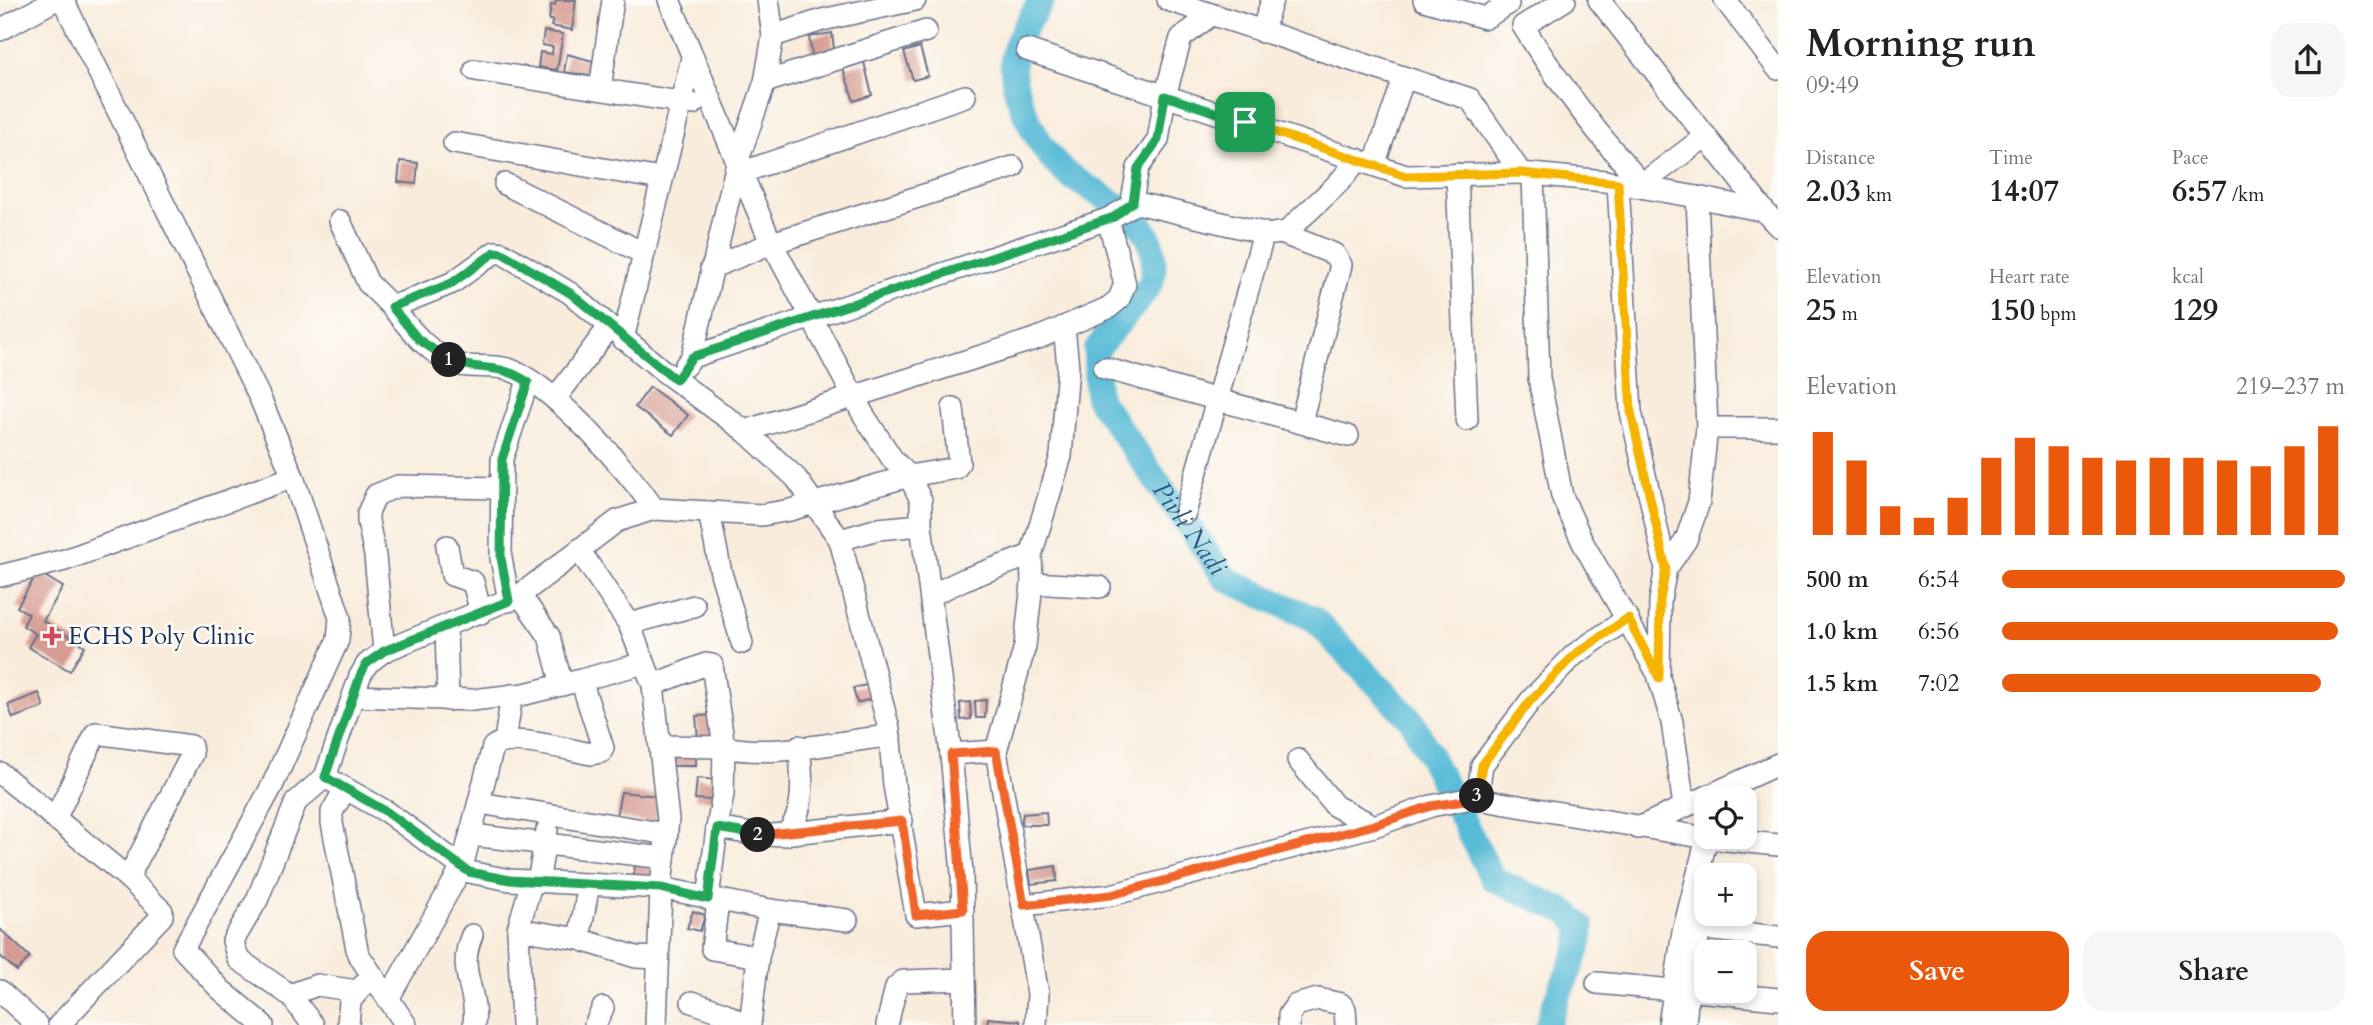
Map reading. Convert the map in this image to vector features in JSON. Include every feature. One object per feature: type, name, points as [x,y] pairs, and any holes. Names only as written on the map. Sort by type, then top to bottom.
[{"type":"street","points":[[0,30],[55,0]]},
{"type":"street","points":[[63,0],[260,398],[293,477],[340,618],[338,640],[272,786],[183,949]]},
{"type":"street","points":[[600,89],[612,0]]},
{"type":"street","points":[[668,0],[772,243],[855,395],[893,460],[909,476],[921,500],[921,524],[951,754],[963,910],[965,1025]]},
{"type":"street","points":[[676,380],[692,357],[711,268],[765,82],[773,36],[768,0]]},
{"type":"street","points":[[773,36],[822,20],[915,0]]},
{"type":"street","points":[[1168,0],[1470,99],[1527,174],[1539,379],[1562,496],[1583,543],[1628,618],[1659,678],[1672,722],[1684,806]]},
{"type":"street","points":[[1262,32],[1272,0]]},
{"type":"street","points":[[1424,0],[1485,18],[1507,2],[1555,78],[1609,149],[1644,186]]},
{"type":"street","points":[[1523,26],[1564,0]]},
{"type":"street","points":[[1600,0],[1771,219]]},
{"type":"street","points":[[1725,0],[1778,69]]},
{"type":"street","points":[[745,431],[1064,327],[1108,309],[1123,292],[1125,276],[1121,212],[1138,168],[1158,140],[1165,96],[1181,38],[1211,15]]},
{"type":"street","points":[[765,82],[926,31]]},
{"type":"street","points":[[1027,50],[1406,176],[1527,174],[1644,186],[1697,197],[1771,219]]},
{"type":"street","points":[[555,399],[616,333],[643,253],[692,58]]},
{"type":"street","points":[[475,70],[713,106]]},
{"type":"street","points":[[1185,513],[1217,398],[1274,233],[1366,162],[1404,78]]},
{"type":"street","points":[[738,168],[965,96]]},
{"type":"street","points":[[1644,186],[1706,136]]},
{"type":"street","points":[[454,143],[661,180]]},
{"type":"street","points":[[711,268],[772,243],[1013,167]]},
{"type":"street","points":[[1457,174],[1467,420]]},
{"type":"street","points":[[1618,183],[1631,412],[1666,569],[1660,600],[1659,678]]},
{"type":"street","points":[[505,184],[643,253]]},
{"type":"street","points":[[1666,569],[1686,540],[1699,502],[1707,428],[1697,197]]},
{"type":"street","points":[[692,357],[1121,212],[1274,233],[1334,254],[1341,265],[1301,422]]},
{"type":"street","points":[[341,221],[368,283],[418,339],[460,365],[510,370],[555,399],[597,439],[654,509]]},
{"type":"street","points":[[392,307],[452,283],[495,252],[502,253],[570,293],[616,333],[745,431],[796,478],[840,540],[890,736],[916,915],[963,910]]},
{"type":"street","points":[[1036,1025],[1038,994],[996,751],[1025,646],[1032,583],[1031,555],[1061,456],[1068,367],[1064,327]]},
{"type":"street","points":[[1104,368],[1348,436]]},
{"type":"street","points":[[388,999],[462,867],[493,747],[505,740],[591,754],[601,752],[603,748],[549,636],[514,598],[501,558],[500,488],[507,436],[528,382]]},
{"type":"street","points":[[313,1025],[290,995],[238,959],[233,941],[257,900],[296,802],[325,777],[366,664],[384,651],[514,598],[617,521],[654,509],[762,514],[790,510],[909,476],[958,466],[953,408]]},
{"type":"street","points":[[1707,428],[1778,428]]},
{"type":"street","points":[[0,576],[65,560],[293,477]]},
{"type":"street","points":[[384,651],[375,556],[368,521],[368,513],[376,495],[398,486],[500,488]]},
{"type":"street","points":[[709,512],[721,573],[742,643]]},
{"type":"street","points":[[840,540],[878,529],[921,524]]},
{"type":"street","points":[[447,546],[452,575],[472,582],[481,613]]},
{"type":"street","points":[[579,550],[629,624],[653,685],[661,746],[667,834],[661,888],[656,1025]]},
{"type":"street","points":[[931,596],[965,579],[1031,555]]},
{"type":"street","points":[[1032,583],[1100,587]]},
{"type":"street","points":[[629,624],[694,606]]},
{"type":"street","points":[[1474,799],[1482,765],[1531,700],[1574,655],[1628,618]]},
{"type":"street","points":[[446,626],[448,700]]},
{"type":"street","points":[[353,696],[448,700],[512,695],[645,663]]},
{"type":"street","points":[[653,685],[706,664],[712,665],[724,747],[723,794],[717,828],[712,949],[758,957]]},
{"type":"street","points":[[505,740],[512,695]]},
{"type":"street","points":[[55,819],[96,733],[191,746],[192,754],[128,878]]},
{"type":"street","points":[[661,746],[724,747],[779,752],[799,746],[890,736]]},
{"type":"street","points":[[785,835],[796,821],[799,808],[802,772],[799,746]]},
{"type":"street","points":[[951,754],[996,751]]},
{"type":"street","points":[[1298,760],[1335,806],[1374,825]]},
{"type":"street","points":[[1638,828],[1778,764]]},
{"type":"street","points":[[0,773],[161,906],[162,916],[59,1025]]},
{"type":"street","points":[[325,777],[387,812],[469,872],[535,881],[661,888],[770,910],[847,920]]},
{"type":"street","points":[[345,789],[332,812],[332,823],[358,954],[406,1025]]},
{"type":"street","points":[[1024,905],[1111,895],[1374,825],[1431,806],[1474,799],[1694,836]]},
{"type":"street","points":[[480,803],[667,834]]},
{"type":"street","points":[[522,1025],[518,929],[546,844],[548,814]]},
{"type":"street","points":[[717,828],[764,836],[902,821]]},
{"type":"street","points":[[472,835],[664,858]]},
{"type":"street","points":[[1757,843],[1778,845]]},
{"type":"street","points":[[1669,1025],[1692,928],[1705,849]]},
{"type":"street","points":[[579,939],[589,884]]},
{"type":"street","points":[[692,1002],[748,1025],[758,957],[770,910]]},
{"type":"street","points":[[1692,928],[1778,937]]},
{"type":"street","points":[[1692,928],[1693,988],[1778,999]]},
{"type":"street","points":[[518,929],[579,939],[636,957],[658,958]]},
{"type":"street","points":[[148,931],[183,949],[220,989],[263,1025]]},
{"type":"street","points":[[472,935],[464,964],[475,1002],[474,1025]]},
{"type":"street","points":[[348,1025],[349,1001],[373,976]]},
{"type":"street","points":[[887,1025],[896,987],[903,981],[964,979]]},
{"type":"street","points":[[1597,983],[1677,998],[1778,1010]]},
{"type":"street","points":[[290,995],[317,985],[357,991]]},
{"type":"street","points":[[0,991],[37,1025]]},
{"type":"street","points":[[1677,998],[1685,1025]]},
{"type":"street","points":[[1289,1025],[1289,1015],[1296,1004],[1318,999],[1341,1004],[1345,1009],[1346,1025]]},
{"type":"building","points":[[556,0],[576,0],[572,30],[551,26],[551,5],[555,5]]},
{"type":"building","points":[[544,31],[563,34],[557,70],[538,67],[540,52],[552,54],[553,47],[542,45]]},
{"type":"building","points":[[832,33],[834,49],[813,61],[809,37]]},
{"type":"building","points":[[920,47],[928,76],[913,80],[904,52]]},
{"type":"building","points":[[567,54],[593,61],[591,76],[564,72]]},
{"type":"building","points":[[864,62],[872,95],[854,101],[843,69]]},
{"type":"building","points":[[400,161],[418,163],[416,184],[398,182]]},
{"type":"building","points":[[650,387],[688,415],[673,435],[635,407]]},
{"type":"building","points":[[38,572],[63,587],[43,621],[85,646],[70,671],[28,647],[36,634],[23,626],[29,614],[17,607]]},
{"type":"building","points":[[871,684],[874,698],[857,703],[853,688]]},
{"type":"building","points":[[39,693],[44,707],[13,718],[8,705]]},
{"type":"building","points":[[986,700],[985,718],[976,718],[975,701]]},
{"type":"building","points":[[970,702],[971,719],[961,720],[960,703]]},
{"type":"building","points":[[715,715],[716,739],[698,740],[696,716]]},
{"type":"building","points":[[673,751],[696,751],[696,766],[672,766]]},
{"type":"building","points":[[697,778],[716,780],[711,800],[695,799]]},
{"type":"building","points":[[621,792],[658,796],[661,799],[656,824],[616,817]]},
{"type":"building","points":[[1046,812],[1047,825],[1021,825],[1023,814]]},
{"type":"building","points":[[636,858],[656,861],[653,883],[633,880]]},
{"type":"building","points":[[1056,866],[1057,881],[1031,884],[1029,870]]},
{"type":"building","points":[[693,911],[705,915],[700,931],[687,928]]},
{"type":"building","points":[[0,929],[30,957],[17,971],[0,956]]},
{"type":"building","points":[[988,1018],[1020,1021],[1020,1025],[987,1025]]},
{"type":"waterway","name":"Pivli Nadi","points":[[1042,0],[1022,32],[1013,59],[1015,81],[1024,112],[1040,142],[1059,167],[1130,214],[1141,226],[1150,240],[1153,258],[1149,285],[1096,350],[1097,397],[1226,579],[1314,619],[1412,721],[1493,879],[1567,912],[1582,927],[1577,952],[1548,1025]]},
{"type":"place","name":"ECHS Poly Clinic","points":[[52,636]]},
{"type":"route","points":[[1165,96],[1245,122],[1406,176],[1521,173],[1618,183],[1631,412],[1635,442],[1666,569],[1660,600],[1659,678],[1628,618],[1574,655],[1531,700],[1482,765],[1477,799],[1431,806],[1374,825],[1111,895],[1024,905],[996,751],[951,754],[963,910],[916,915],[902,821],[764,836],[717,828],[708,899],[661,888],[510,880],[469,872],[387,812],[325,777],[366,664],[384,651],[509,601],[501,558],[502,459],[507,436],[528,382],[510,370],[460,365],[449,360],[418,339],[392,307],[452,283],[495,252],[502,253],[570,293],[676,380],[692,357],[1114,217],[1128,209],[1133,202],[1138,168],[1158,140],[1165,96]]}]
